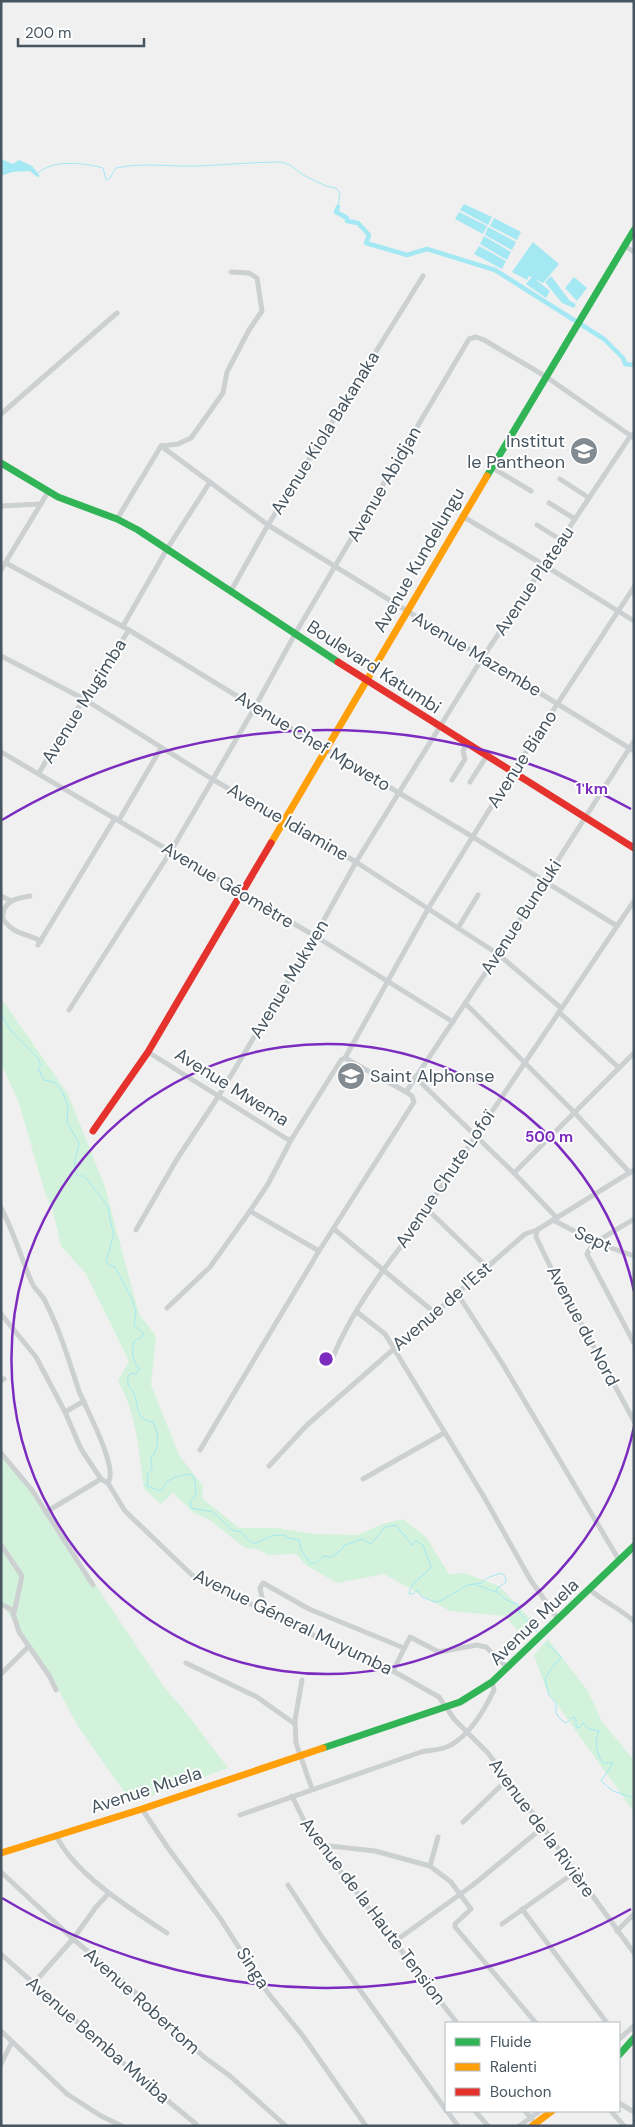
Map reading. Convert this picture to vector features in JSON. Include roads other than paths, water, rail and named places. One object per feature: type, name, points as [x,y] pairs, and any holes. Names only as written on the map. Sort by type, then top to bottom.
[{"type":"street","name":"Avenue Kundelungu","points":[[366,681],[544,376],[584,316],[634,230]]},
{"type":"street","points":[[625,246],[634,252]]},
{"type":"street","points":[[116,519],[161,446],[182,443],[195,432],[223,393],[227,372],[249,330],[262,312],[257,278],[249,273],[231,272]]},
{"type":"street","name":"Avenue Kiola Bakanaka","points":[[231,591],[268,525],[422,276]]},
{"type":"street","points":[[1,414],[117,313]]},
{"type":"street","name":"Avenue Abidjan","points":[[69,1010],[170,851],[294,634],[468,340],[474,337],[484,340],[544,376]]},
{"type":"street","points":[[544,376],[632,436]]},
{"type":"street","name":"Avenue Plateau","points":[[441,728],[483,657],[560,540],[632,436]]},
{"type":"street","name":"Avenue Mazembe","points":[[161,446],[268,525],[631,750]]},
{"type":"street","name":"Boulevard Katumbi","points":[[1,463],[67,502],[116,519],[167,549],[366,681],[634,848]]},
{"type":"street","points":[[491,467],[532,491]]},
{"type":"street","points":[[560,479],[589,498]]},
{"type":"street","name":"Avenue Mugimba","points":[[123,626],[167,549],[210,482]]},
{"type":"street","points":[[1,570],[48,492]]},
{"type":"street","points":[[549,503],[575,519]]},
{"type":"street","points":[[1,506],[41,504]]},
{"type":"street","points":[[462,516],[634,621]]},
{"type":"street","points":[[537,525],[560,540]]},
{"type":"street","name":"Avenue Chef Mpweto","points":[[6,563],[123,626],[254,707],[473,836],[616,926]]},
{"type":"street","name":"Avenue Biano","points":[[387,981],[428,909],[512,773],[634,587]]},
{"type":"street","name":"Avenue Mugimba","points":[[39,773],[54,746],[129,630]]},
{"type":"street","name":"Avenue Idiamine","points":[[1,656],[84,699],[212,779],[356,862],[498,954],[560,1010],[619,1068]]},
{"type":"street","name":"Avenue Mwema","points":[[366,681],[148,1052],[218,1097],[291,1140],[342,1058],[345,1058],[387,981]]},
{"type":"street","name":"Avenue Mukwen","points":[[136,1230],[177,1159],[218,1097],[315,936],[356,862],[441,728]]},
{"type":"street","name":"Avenue Bunduki","points":[[406,1092],[498,954],[584,818],[631,750],[634,741]]},
{"type":"street","points":[[452,780],[465,759],[463,750],[466,744]]},
{"type":"street","points":[[30,896],[11,901],[3,911],[2,918],[17,933],[39,943],[161,748]]},
{"type":"street","name":"Avenue Géomètre","points":[[1,752],[315,936],[453,1022]]},
{"type":"street","points":[[470,782],[486,757]]},
{"type":"street","points":[[458,928],[478,895]]},
{"type":"street","points":[[1,896],[11,901]]},
{"type":"street","name":"Avenue Chute Lofoï","points":[[331,1362],[341,1337],[382,1271],[634,901]]},
{"type":"street","points":[[466,1003],[632,1172]]},
{"type":"street","points":[[93,1131],[148,1052]]},
{"type":"street","points":[[514,1173],[634,1053]]},
{"type":"street","points":[[200,1450],[319,1251],[412,1106],[413,1098],[406,1092],[345,1058]]},
{"type":"street","name":"Sept","points":[[415,1078],[514,1173],[555,1219],[597,1243],[633,1257]]},
{"type":"street","points":[[167,1308],[205,1272],[268,1184],[291,1140]]},
{"type":"street","name":"Avenue de l'Est","points":[[269,1466],[307,1425],[486,1266],[525,1234],[537,1230],[632,1172]]},
{"type":"street","points":[[1,1208],[33,1285],[45,1301],[59,1332],[84,1401],[104,1446],[111,1472],[108,1484],[101,1479],[81,1449],[65,1412],[36,1357],[1,1314]]},
{"type":"street","points":[[426,1208],[486,1266]]},
{"type":"street","points":[[250,1211],[319,1251]]},
{"type":"street","points":[[634,1219],[587,1251],[587,1257],[634,1343]]},
{"type":"street","points":[[334,1229],[434,1313]]},
{"type":"street","name":"Avenue du Nord","points":[[537,1230],[536,1237],[550,1266],[634,1421]]},
{"type":"street","points":[[457,1293],[502,1363],[619,1560]]},
{"type":"street","points":[[357,1312],[385,1334],[530,1579],[558,1620]]},
{"type":"street","points":[[65,1412],[84,1401]]},
{"type":"street","points":[[363,1479],[444,1433]]},
{"type":"street","points":[[1,1453],[32,1490],[94,1585]]},
{"type":"street","points":[[46,1512],[101,1479]]},
{"type":"street","name":"Avenue Géneral Muyumba","points":[[108,1484],[125,1511],[192,1575],[334,1646],[392,1671],[439,1697],[446,1707]]},
{"type":"street","points":[[1,1545],[22,1576],[14,1613]]},
{"type":"street","name":"Avenue Muela","points":[[1,1853],[142,1809],[460,1702],[492,1682],[508,1668],[634,1546]]},
{"type":"street","points":[[265,1611],[260,1588],[263,1583],[310,1609],[404,1648]]},
{"type":"street","points":[[589,1590],[604,1601],[622,1610],[634,1621]]},
{"type":"street","points":[[1,1604],[10,1608],[14,1613],[19,1632],[50,1677],[56,1690]]},
{"type":"street","points":[[392,1671],[410,1638],[438,1652],[478,1645],[486,1647],[508,1668]]},
{"type":"street","points":[[1,1674],[28,1647]]},
{"type":"street","points":[[186,1663],[256,1698],[295,1724]]},
{"type":"street","name":"Avenue de la Haute Tension","points":[[302,1680],[295,1724],[296,1747],[312,1789],[292,1796],[308,1829],[456,2022]]},
{"type":"street","points":[[312,1789],[421,1752],[445,1748],[457,1741],[490,1700],[494,1690],[492,1682]]},
{"type":"street","name":"Avenue de la Rivière","points":[[446,1707],[454,1719],[487,1752],[508,1779],[634,1953]]},
{"type":"street","points":[[463,1822],[508,1779]]},
{"type":"street","points":[[240,1815],[292,1796]]},
{"type":"street","name":"Singa","points":[[142,1809],[168,1848],[220,1918],[260,1982],[304,2036],[366,2126]]},
{"type":"street","points":[[394,1942],[460,1894],[542,1828]]},
{"type":"street","points":[[56,1835],[70,1856],[109,1893],[167,1933]]},
{"type":"street","points":[[430,1866],[438,1838]]},
{"type":"street","points":[[321,1845],[338,1845],[375,1851],[430,1866],[451,1882],[471,1911],[455,1924],[455,1927],[535,2022]]},
{"type":"street","name":"Avenue Robertom","points":[[1,1872],[73,1939],[121,1979],[204,2057],[225,2072],[286,2126]]},
{"type":"street","points":[[502,1924],[575,1872]]},
{"type":"street","points":[[288,1885],[322,1937],[445,2107]]},
{"type":"street","points":[[33,1984],[73,1939],[96,1907],[109,1893]]},
{"type":"street","points":[[522,1909],[606,2022]]},
{"type":"street","points":[[617,1931],[634,1914]]},
{"type":"street","name":"Avenue Bemba Mwiba","points":[[1,1954],[140,2078],[196,2124]]},
{"type":"street","points":[[620,2038],[634,2026]]},
{"type":"street","points":[[1,2031],[67,2094],[100,2116],[122,2126]]},
{"type":"street","points":[[620,2054],[634,2038]]},
{"type":"street","points":[[1,2064],[12,2042]]},
{"type":"street","points":[[620,2105],[634,2112]]},
{"type":"street","points":[[448,2112],[458,2126]]},
{"type":"street","points":[[476,2112],[488,2126]]},
{"type":"street","points":[[519,2126],[532,2122],[550,2112]]},
{"type":"street","points":[[612,2112],[624,2126]]},
{"type":"water","points":[[1,159],[13,164],[19,160],[32,166],[40,176],[37,177],[30,171],[12,172],[1,176]]},
{"type":"water","points":[[464,204],[492,217],[488,225],[460,210]]},
{"type":"water","points":[[459,212],[487,226],[483,234],[455,219]]},
{"type":"water","points":[[494,218],[521,232],[517,240],[490,226]]},
{"type":"water","points":[[488,227],[516,242],[512,250],[485,235]]},
{"type":"water","points":[[484,236],[511,252],[507,260],[480,244]]},
{"type":"water","points":[[533,242],[559,264],[543,283],[535,279],[550,291],[546,298],[526,284],[532,277],[529,276],[527,280],[512,272]]},
{"type":"water","points":[[479,246],[506,261],[502,269],[474,254]]},
{"type":"water","points":[[551,276],[570,301],[576,304],[574,308],[562,303],[545,282]]},
{"type":"water","points":[[574,277],[587,288],[577,301],[565,288]]},
{"type":"waterway","points":[[38,173],[52,166],[69,163],[103,168],[106,180],[110,178],[116,168],[126,166],[197,166],[281,162],[290,165],[303,175],[326,186],[336,188],[340,193],[338,207]]},
{"type":"waterway","points":[[338,207],[336,212],[347,218],[347,221],[358,223],[369,235],[366,243],[407,255],[427,249],[495,270],[604,339],[623,358],[625,364],[634,365]]},
{"type":"waterway","points":[[1,1014],[11,1031],[38,1058],[41,1065],[38,1068],[44,1080],[54,1082],[62,1091],[68,1106],[67,1122],[79,1143],[75,1164],[76,1172],[78,1176],[84,1176],[108,1208],[114,1235],[106,1260],[109,1265],[115,1267],[131,1297],[136,1312],[134,1325],[143,1333],[142,1337],[134,1341],[134,1359],[139,1369],[136,1374],[131,1373],[128,1376],[128,1385],[136,1399],[140,1416],[147,1421],[153,1422],[157,1436],[156,1450],[151,1458],[152,1469],[147,1473],[147,1486],[160,1491],[167,1482],[183,1475],[192,1475],[195,1481],[196,1495],[190,1501],[191,1508],[213,1512],[232,1530],[241,1532],[253,1543],[278,1535],[299,1540],[301,1550],[310,1563],[316,1563],[323,1556],[332,1557],[343,1546],[362,1539],[371,1544],[385,1527],[396,1525],[412,1545],[416,1541],[423,1545],[431,1567],[412,1586],[409,1594],[413,1594],[417,1590],[422,1597],[435,1602],[440,1601],[468,1585],[481,1583],[487,1578],[501,1573],[505,1576],[506,1582],[496,1589],[497,1592],[505,1599],[518,1604],[519,1612],[537,1632]]},
{"type":"waterway","points":[[474,1584],[496,1592]]},
{"type":"waterway","points":[[546,1643],[561,1657],[545,1679],[549,1695],[556,1703],[556,1713],[566,1723],[573,1717],[576,1719],[576,1727],[579,1728],[583,1723],[589,1729],[599,1731],[596,1743],[599,1756],[603,1763],[613,1763],[601,1781],[613,1791],[634,1798]]},
{"type":"place","name":"Institut le Pantheon","points":[[584,451]]},
{"type":"place","name":"Saint Alphonse","points":[[351,1076]]}]
